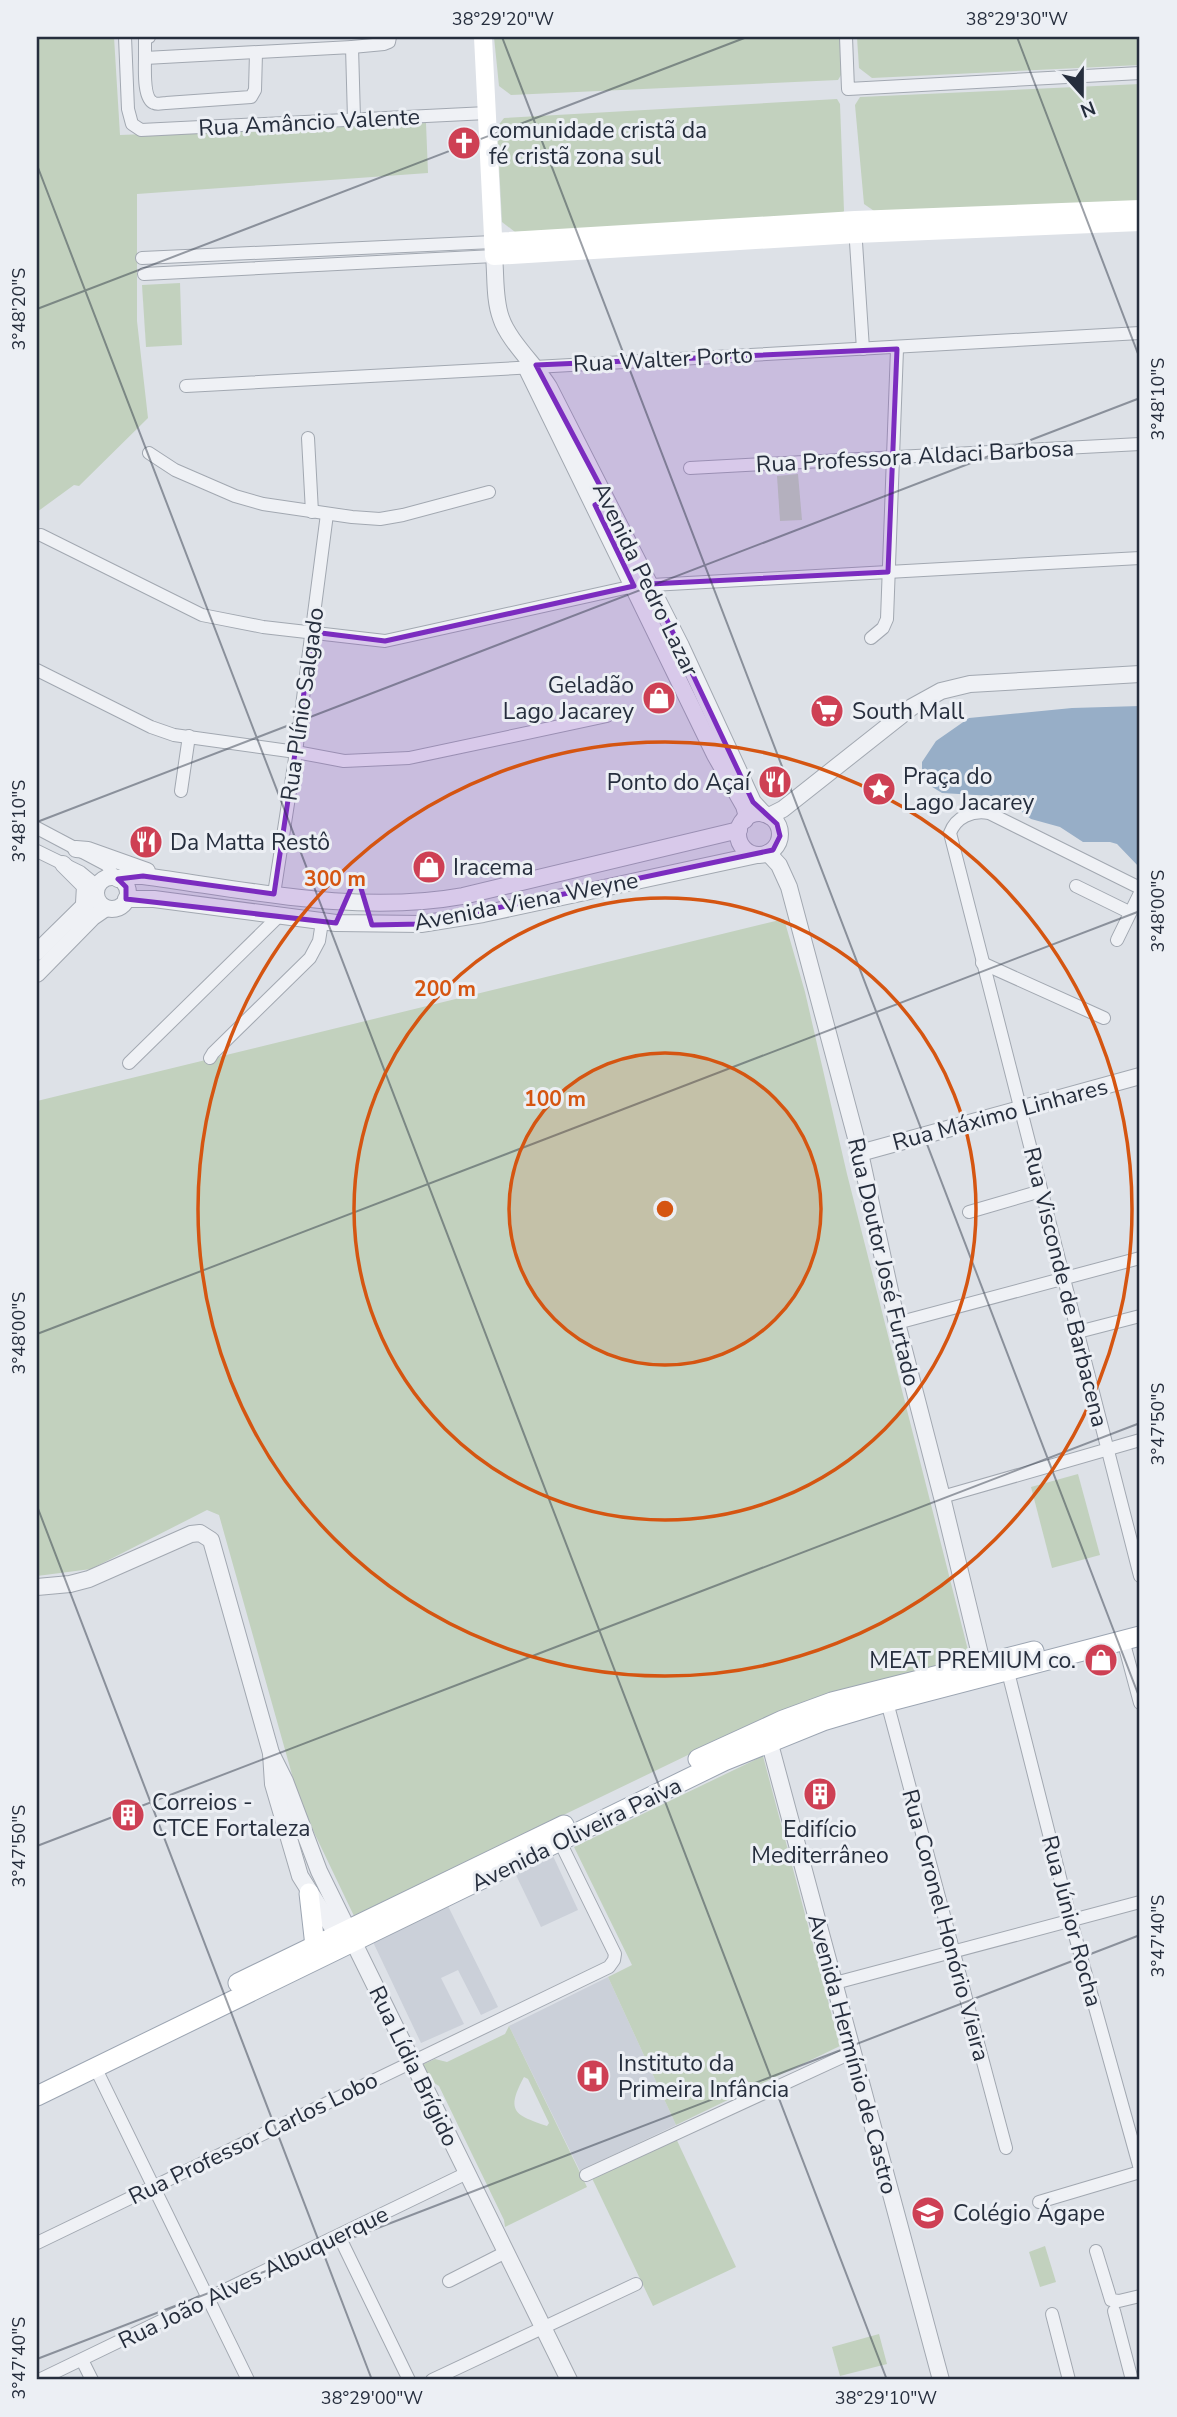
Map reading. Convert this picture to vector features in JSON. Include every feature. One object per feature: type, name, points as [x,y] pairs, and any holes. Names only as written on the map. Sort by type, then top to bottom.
[{"type":"main road","name":"Avenida Pedro Lazar","points":[[483,37],[493,249]]},
{"type":"main road","points":[[493,249],[1140,209]]},
{"type":"main road","points":[[855,227],[1140,222]]},
{"type":"main road","name":"Avenida Oliveira Paiva","points":[[37,2081],[315,1946],[347,1935],[560,1842],[724,1761],[767,1735],[887,1702],[1140,1623]]},
{"type":"main road","name":"Avenida Oliveira Paiva","points":[[37,2096],[347,1935],[832,1702],[984,1671],[1008,1672],[1132,1638]]},
{"type":"main road","points":[[304,1884],[315,1946]]},
{"type":"street","name":"Rua Amâncio Valente","points":[[125,37],[128,109],[132,124],[141,130],[487,113]]},
{"type":"street","points":[[149,37],[145,39],[146,89],[149,99],[155,103],[251,97],[255,90],[256,54]]},
{"type":"street","points":[[145,58],[352,47],[384,44],[389,42],[390,37]]},
{"type":"street","points":[[846,37],[848,89],[1140,73]]},
{"type":"street","points":[[352,47],[354,120]]},
{"type":"street","points":[[855,227],[863,349]]},
{"type":"street","points":[[142,258],[356,249],[493,249]]},
{"type":"street","points":[[356,249],[358,263]]},
{"type":"street","points":[[144,274],[358,263],[493,249]]},
{"type":"street","name":"Avenida Pedro Lazar","points":[[493,249],[500,315],[507,330],[531,366],[550,387],[601,502],[691,685],[755,806],[766,815]]},
{"type":"street","points":[[231,254],[232,270]]},
{"type":"street","points":[[195,256],[196,271]]},
{"type":"street","name":"Rua Walter Porto","points":[[186,386],[897,349],[1140,333]]},
{"type":"street","points":[[871,638],[883,628],[887,619],[897,349]]},
{"type":"street","points":[[308,438],[312,512]]},
{"type":"street","name":"Rua Professora Aldaci Barbosa","points":[[690,468],[1140,444]]},
{"type":"street","points":[[149,453],[175,470],[235,496],[263,504],[327,514],[380,519],[489,492]]},
{"type":"street","name":"Rua Plínio Salgado","points":[[274,894],[313,632],[327,514]]},
{"type":"street","points":[[41,534],[202,615],[263,627],[386,641],[642,585],[1140,558]]},
{"type":"street","points":[[37,670],[151,727],[174,734],[344,761],[409,758],[607,716]]},
{"type":"street","points":[[766,815],[778,824],[780,835],[776,846],[762,854],[743,847],[742,825],[755,814],[776,814],[906,712],[941,691],[970,684],[1140,674]]},
{"type":"street","name":"Avenida Pedro Lazar","points":[[691,685],[715,755],[744,806],[746,813],[742,825]]},
{"type":"street","points":[[181,791],[189,736]]},
{"type":"street","name":"Rua Visconde de Barbacena","points":[[1140,891],[999,817],[982,812],[958,820],[953,827],[950,837],[1140,1576]]},
{"type":"street","name":"Avenida Viena Weyne","points":[[116,878],[135,875],[339,901],[419,902],[463,895],[742,825]]},
{"type":"street","points":[[37,828],[107,865],[126,887],[126,899],[118,908],[106,908],[64,864],[37,851]]},
{"type":"street","points":[[76,849],[89,850],[148,871],[158,878]]},
{"type":"street","name":"Avenida Viena Weyne","points":[[126,899],[154,899],[329,922],[421,924],[762,854]]},
{"type":"street","name":"Rua Doutor José Furtado","points":[[762,854],[779,865],[789,887],[860,1153],[897,1323],[984,1671]]},
{"type":"street","points":[[37,952],[106,878],[116,878]]},
{"type":"street","points":[[1076,886],[1129,912]]},
{"type":"street","points":[[1117,940],[1140,891]]},
{"type":"street","points":[[210,1058],[310,958],[329,922],[341,913],[339,901]]},
{"type":"street","points":[[370,902],[366,912],[372,925]]},
{"type":"street","points":[[37,974],[93,917],[106,908]]},
{"type":"street","points":[[129,1063],[278,917]]},
{"type":"street","points":[[982,962],[1104,1018]]},
{"type":"street","name":"Rua Máximo Linhares","points":[[860,1153],[1140,1076]]},
{"type":"street","points":[[968,1212],[1041,1191]]},
{"type":"street","points":[[897,1323],[1140,1258]]},
{"type":"street","points":[[1078,1332],[1140,1316]]},
{"type":"street","points":[[942,1497],[1140,1440]]},
{"type":"street","name":"Rua Lídia Brígido","points":[[37,1587],[89,1579],[191,1534],[204,1534],[213,1543],[271,1753],[285,1781],[347,1935],[569,2380]]},
{"type":"street","points":[[1132,1638],[1140,1703]]},
{"type":"street","name":"Rua Júnior Rocha","points":[[1008,1672],[1071,1921],[1140,2171]]},
{"type":"street","name":"Rua Coronel Honório Vieira","points":[[887,1702],[1006,2148]]},
{"type":"street","name":"Avenida Hermínio de Castro","points":[[767,1735],[835,1983],[936,2378]]},
{"type":"street","name":"Rua Lídia Brígido","points":[[271,1753],[273,1784],[304,1884],[332,1927],[347,1935]]},
{"type":"street","name":"Rua Professor Carlos Lobo","points":[[37,2243],[612,1964],[615,1954],[560,1842]]},
{"type":"street","points":[[304,1884],[302,1869],[308,1866],[320,1871]]},
{"type":"street","points":[[835,1983],[1140,1902]]},
{"type":"street","points":[[586,2175],[853,2052]]},
{"type":"street","points":[[95,2067],[248,2380]]},
{"type":"street","points":[[1039,2202],[1140,2171]]},
{"type":"street","name":"Rua João Alves Albuquerque","points":[[39,2380],[467,2173]]},
{"type":"street","points":[[340,2236],[409,2380]]},
{"type":"street","points":[[1096,2251],[1111,2300],[1140,2296]]},
{"type":"street","points":[[449,2281],[506,2252]]},
{"type":"street","points":[[432,2380],[636,2284]]},
{"type":"street","points":[[1114,2311],[1132,2380]]},
{"type":"street","points":[[1052,2314],[1069,2380]]},
{"type":"street","points":[[82,2360],[92,2380]]},
{"type":"highlighted area","points":[[897,349],[888,572],[650,584],[753,802],[777,824],[780,836],[773,850],[421,924],[372,925],[357,875],[336,923],[126,899],[126,887],[118,879],[143,876],[274,894],[313,632],[385,641],[634,586],[595,505],[607,499],[536,365]]},
{"type":"shaded area","points":[[553,1856],[578,1910],[541,1927],[515,1873]]},
{"type":"shaded area","points":[[448,1906],[498,2007],[481,2015],[458,1970],[441,1978],[464,2024],[421,2043],[373,1942]]},
{"type":"shaded area","name":"Instituto da Primeira Infância","points":[[608,1977],[676,2125],[580,2171],[509,2026]]},
{"type":"green space","points":[[37,37],[114,37],[120,135],[426,123],[428,173],[137,194],[137,321],[148,418],[79,486],[74,485],[37,512]]},
{"type":"green space","points":[[494,37],[840,37],[841,75],[838,80],[511,95],[499,86]]},
{"type":"green space","points":[[857,37],[1140,37],[1140,65],[872,78],[859,68]]},
{"type":"green space","points":[[1140,84],[1140,201],[877,213],[864,204],[855,105],[860,97]]},
{"type":"green space","points":[[837,99],[840,104],[844,211],[841,216],[515,232],[502,222],[497,127],[504,118]]},
{"type":"green space","points":[[180,283],[182,345],[146,347],[142,285]]},
{"type":"green space","points":[[798,474],[802,520],[780,521],[777,476]]},
{"type":"green space","points":[[784,919],[805,992],[847,1174],[970,1658],[717,1741],[354,1916],[300,1803],[219,1515],[207,1510],[91,1569],[37,1576],[37,1101]]},
{"type":"green space","points":[[1078,1474],[1100,1555],[1052,1568],[1031,1487]]},
{"type":"green space","points":[[763,1756],[840,2046],[676,2125],[608,1977],[632,1965],[574,1847]]},
{"type":"green space","points":[[509,2026],[587,2187],[505,2227],[439,2086],[428,2077],[424,2064],[435,2059],[447,2062],[505,2034]],"holes":[[[524,2077],[528,2079],[549,2123],[547,2126],[527,2119],[516,2111],[514,2105],[518,2089]]]},
{"type":"green space","points":[[674,2134],[736,2267],[653,2306],[590,2174]]},
{"type":"green space","points":[[1045,2246],[1056,2282],[1040,2287],[1029,2252]]},
{"type":"green space","points":[[879,2334],[887,2364],[840,2376],[832,2347]]},
{"type":"water","points":[[1140,706],[1140,868],[1117,844],[1083,842],[1060,827],[1031,819],[1008,801],[992,796],[942,793],[929,785],[922,772],[922,762],[936,741],[969,718],[1072,708]]},
{"type":"place","name":"comunidade cristã da fé cristã zona sul","points":[[464,143]]},
{"type":"place","name":"Geladão Lago Jacarey","points":[[659,698]]},
{"type":"place","name":"South Mall","points":[[827,711]]},
{"type":"place","name":"Ponto do Açaí","points":[[775,782]]},
{"type":"place","name":"Praça do Lago Jacarey","points":[[879,789]]},
{"type":"place","name":"Da Matta Restô","points":[[146,842]]},
{"type":"place","name":"Iracema","points":[[429,867]]},
{"type":"place","name":"MEAT PREMIUM co.","points":[[1101,1660]]},
{"type":"place","name":"Edifício Mediterrâneo","points":[[820,1794]]},
{"type":"place","name":"Correios - CTCE Fortaleza","points":[[128,1815]]},
{"type":"place","name":"Instituto da Primeira Infância","points":[[593,2076]]},
{"type":"place","name":"Colégio Ágape","points":[[928,2213]]}]
